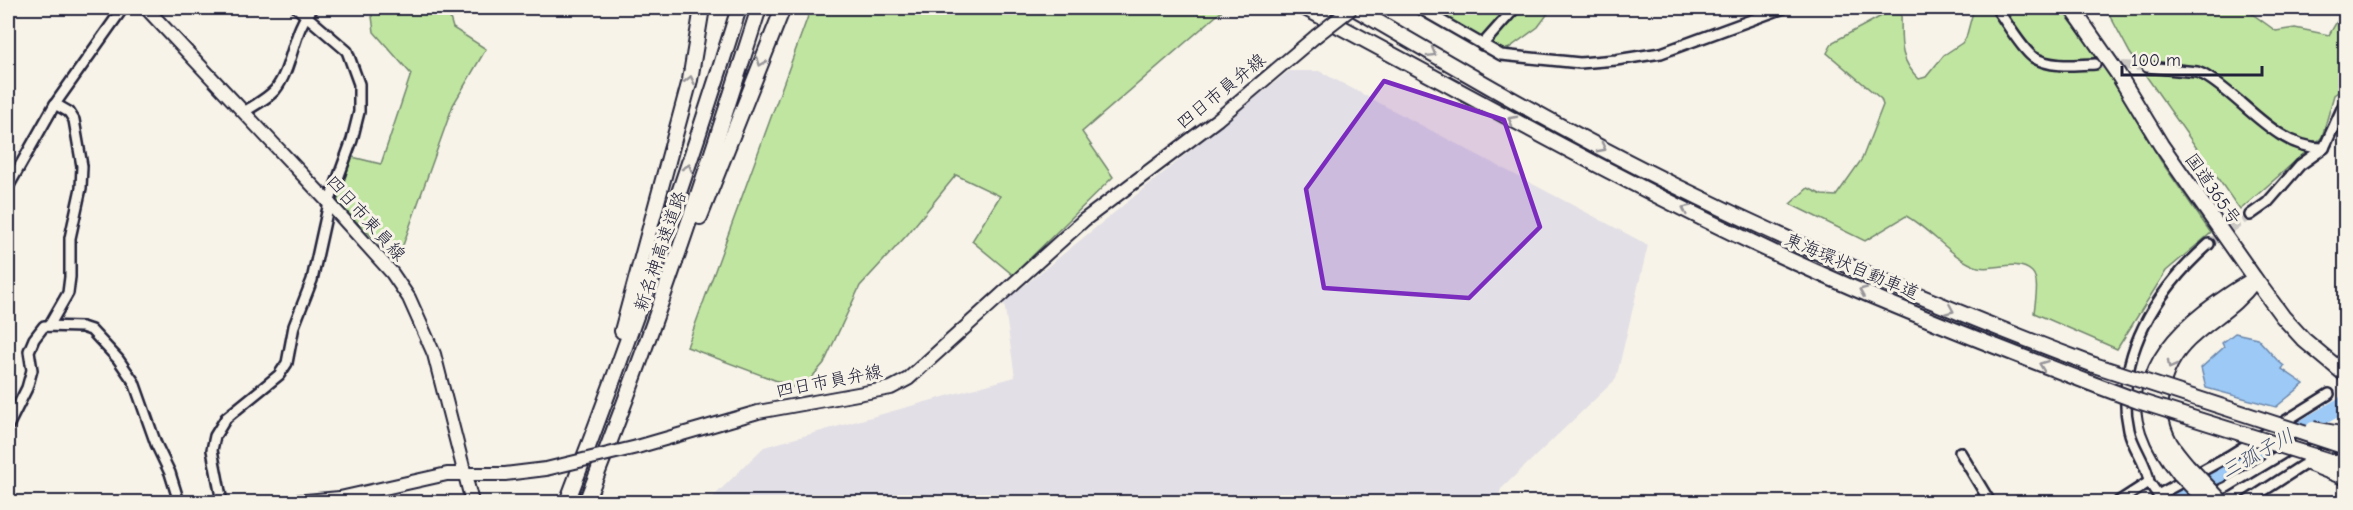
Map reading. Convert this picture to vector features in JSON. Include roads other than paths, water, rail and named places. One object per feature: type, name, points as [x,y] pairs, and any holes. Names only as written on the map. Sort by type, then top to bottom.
[{"type":"highway","points":[[568,501],[626,317],[668,166],[690,80],[702,8]]},
{"type":"highway","name":"新名神高速道路","points":[[568,501],[654,268],[739,8]]},
{"type":"highway","name":"新名神高速道路","points":[[586,502],[622,411],[709,165],[759,8]]},
{"type":"highway","points":[[622,411],[783,8]]},
{"type":"highway","points":[[1296,8],[1369,42]]},
{"type":"highway","points":[[1305,8],[1369,42]]},
{"type":"highway","name":"東海環状自動車道","points":[[1355,8],[1586,139],[1676,187],[1791,241],[1956,313],[2094,365],[2346,447]]},
{"type":"highway","name":"国道365号","points":[[2072,8],[2118,74],[2161,145],[2283,317],[2304,339],[2346,375]]},
{"type":"highway","name":"東海環状自動車道","points":[[1369,42],[1574,153],[1779,255],[1950,328],[2138,401],[2346,466]]},
{"type":"highway","points":[[2216,502],[2161,448],[2151,424],[2149,396],[2153,375],[2160,358],[2186,327],[2233,290],[2255,279]]},
{"type":"highway","points":[[2183,395],[2346,435]]},
{"type":"highway","points":[[2138,401],[2175,417],[2346,478]]},
{"type":"main road","name":"四日市東員線","points":[[146,8],[392,273],[409,298],[434,354],[472,502]]},
{"type":"main road","name":"四日市員弁線","points":[[294,502],[340,498],[447,474],[505,474],[546,469],[637,447],[758,412],[891,388],[908,379],[1084,220],[1218,119],[1316,36],[1355,8]]},
{"type":"street","points":[[8,187],[56,104],[123,8]]},
{"type":"street","points":[[222,502],[212,450],[215,436],[226,418],[279,375],[287,363],[294,326],[312,280],[328,203],[352,140],[359,112],[359,84],[347,51],[297,8]]},
{"type":"street","points":[[244,112],[275,90],[290,59],[306,15],[313,8]]},
{"type":"street","points":[[1419,8],[1501,55],[1580,63],[1661,54],[1784,8]]},
{"type":"street","points":[[1482,45],[1515,8]]},
{"type":"street","points":[[1996,8],[2027,51],[2037,59],[2066,65],[2094,64]]},
{"type":"street","points":[[2147,67],[2197,72],[2204,75],[2286,137],[2303,145],[2324,148]]},
{"type":"street","points":[[2250,215],[2267,203],[2300,165],[2324,148],[2346,100]]},
{"type":"street","points":[[49,326],[68,293],[70,238],[82,177],[74,120],[69,112],[56,104]]},
{"type":"street","points":[[2209,244],[2184,267],[2172,282],[2138,335],[2133,347],[2127,383],[2127,416],[2132,441],[2148,472],[2149,482],[2158,495],[2229,456],[2329,394]]},
{"type":"street","points":[[8,426],[27,388],[32,370],[29,351],[34,339],[44,326],[91,330],[118,359],[134,382],[179,502]]},
{"type":"street","points":[[2194,502],[2227,486],[2316,433]]},
{"type":"street","points":[[2246,502],[2325,451],[2346,441]]},
{"type":"street","points":[[1960,452],[1990,502]]},
{"type":"street","points":[[2118,502],[2149,482]]},
{"type":"water","points":[[2235,333],[2257,338],[2284,366],[2282,369],[2304,384],[2276,407],[2206,388],[2201,368],[2224,347],[2222,343]]},
{"type":"waterway","name":"三孤子川","points":[[2168,502],[2243,463],[2346,403]]},
{"type":"tunnel","points":[[2095,64],[2147,67]]},
{"type":"tunnel","points":[[2209,244],[2250,215]]}]
